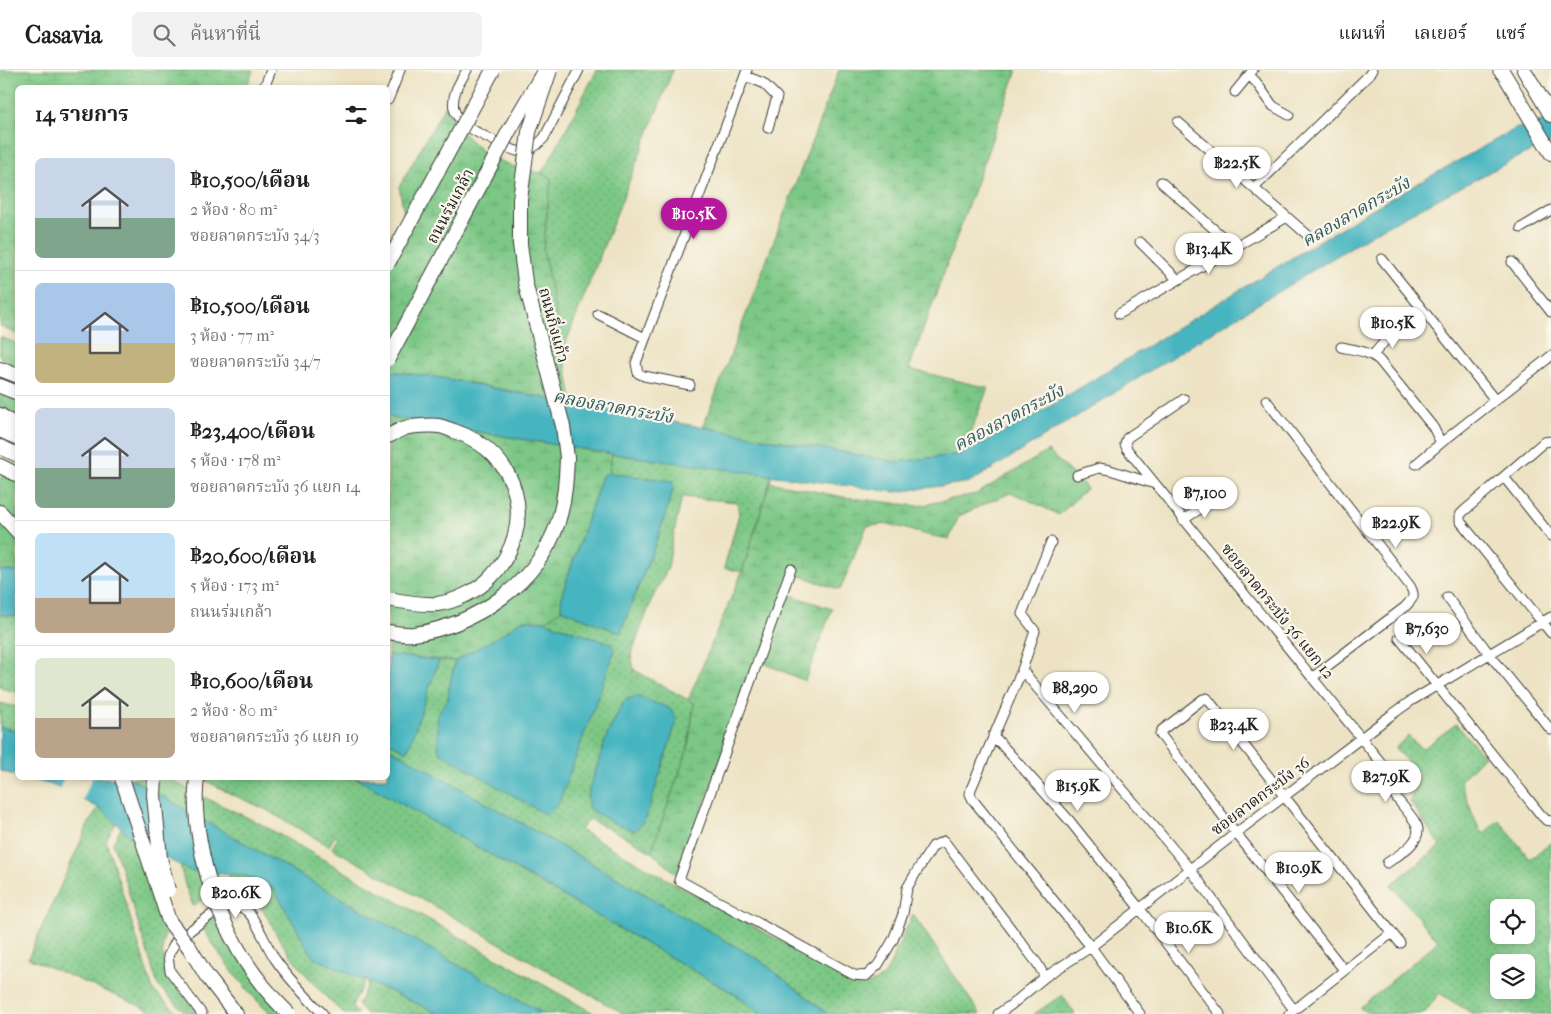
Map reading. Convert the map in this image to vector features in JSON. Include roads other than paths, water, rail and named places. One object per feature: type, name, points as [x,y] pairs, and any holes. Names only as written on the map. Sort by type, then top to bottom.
[{"type":"main road","name":"ถนนร่มเกล้า","points":[[390,259],[493,70]]},
{"type":"main road","name":"ถนนร่มเกล้า","points":[[390,355],[509,132],[545,70]]},
{"type":"main road","name":"ถนนกิ่งแก้ว","points":[[390,632],[412,634],[447,626],[478,612],[502,598],[528,572],[546,547],[558,523],[566,490],[567,458],[563,426],[525,282],[520,244],[522,176],[530,132],[550,70]]},
{"type":"main road","points":[[1500,70],[1551,153]]},
{"type":"main road","points":[[1524,70],[1551,116]]},
{"type":"main road","points":[[0,369],[15,375]]},
{"type":"main road","points":[[0,386],[15,392]]},
{"type":"main road","points":[[0,415],[15,424]]},
{"type":"main road","points":[[390,435],[406,428],[438,426],[468,436],[493,454],[509,474],[517,500],[518,523],[512,545],[501,567],[484,585],[462,597],[438,604],[390,599]]},
{"type":"main road","points":[[0,430],[15,437]]},
{"type":"main road","points":[[0,447],[15,454]]},
{"type":"main road","points":[[0,466],[15,473]]},
{"type":"main road","points":[[0,512],[15,529]]},
{"type":"main road","points":[[123,780],[169,921],[236,1014]]},
{"type":"main road","points":[[155,780],[154,795],[160,858],[167,886],[189,947]]},
{"type":"main road","points":[[197,780],[196,819],[206,872],[214,898],[231,935],[248,965],[267,991],[289,1014]]},
{"type":"street","points":[[265,85],[271,70]]},
{"type":"street","points":[[390,95],[400,70]]},
{"type":"street","points":[[467,70],[457,87],[454,98],[454,111],[459,119],[469,128],[517,151],[528,151],[544,138],[579,70]]},
{"type":"street","points":[[1254,188],[1372,70]]},
{"type":"street","points":[[690,385],[644,376],[638,373],[636,363],[746,73],[763,83],[777,97],[768,128]]},
{"type":"street","points":[[1235,92],[1251,73],[1273,106],[1289,115]]},
{"type":"street","points":[[1178,122],[1312,238]]},
{"type":"street","points":[[1160,182],[1234,247]]},
{"type":"street","points":[[1521,228],[1551,210]]},
{"type":"street","points":[[1119,314],[1287,217]]},
{"type":"street","points":[[1140,242],[1178,280]]},
{"type":"street","points":[[1382,260],[1496,400]]},
{"type":"street","points":[[1512,262],[1551,312]]},
{"type":"street","points":[[598,314],[645,338]]},
{"type":"street","points":[[1373,355],[1396,328]]},
{"type":"street","points":[[1341,347],[1373,355],[1433,426],[1441,443]]},
{"type":"street","points":[[1416,464],[1551,356]]},
{"type":"street","name":"ซอยลาดกระบัง 36 แยก 12","points":[[1184,399],[1127,438],[1125,444],[1127,449],[1391,775],[1393,779],[1393,792],[1418,827],[1417,836],[1410,846],[1387,863]]},
{"type":"street","points":[[1266,400],[1414,593],[1413,598],[1406,607],[1313,677]]},
{"type":"street","points":[[1551,441],[1544,442],[1460,515],[1460,521],[1547,620],[1551,632]]},
{"type":"street","points":[[1077,475],[1099,468],[1155,484]]},
{"type":"street","points":[[1504,477],[1551,536]]},
{"type":"street","points":[[1183,520],[1215,499]]},
{"type":"street","points":[[1051,542],[1022,614],[1035,631],[1022,670],[993,735],[970,794],[1091,947],[1140,1014]]},
{"type":"street","points":[[791,569],[679,880],[854,975],[866,976],[878,965],[893,940],[903,914],[907,888],[917,870],[933,846],[944,841],[1037,963],[1045,977]]},
{"type":"street","points":[[1447,597],[1490,655],[1551,730]]},
{"type":"street","name":"ซอยลาดกระบัง 36","points":[[998,1014],[1011,1006],[1045,977],[1091,947],[1236,833],[1411,701],[1547,620]]},
{"type":"street","points":[[1399,638],[1540,816],[1551,821]]},
{"type":"street","points":[[1022,670],[1190,869],[1292,1012],[1392,933]]},
{"type":"street","points":[[1344,970],[1160,734],[1162,730],[1204,699],[1207,698],[1400,943]]},
{"type":"street","points":[[993,735],[1069,820],[1220,1014]]},
{"type":"street","points":[[202,1014],[170,970],[168,956],[176,941],[223,906],[229,904],[240,907],[251,916],[266,944],[284,971],[323,1014]]},
{"type":"water","points":[[1551,118],[1551,142],[1518,157],[1379,230],[971,482],[895,492],[612,454],[390,417],[390,371],[442,378],[590,407],[896,462],[962,454],[1034,416],[1370,210],[1515,129]]},
{"type":"water","points":[[609,473],[672,481],[673,490],[658,537],[620,633],[561,609],[562,594],[602,476]]},
{"type":"water","points":[[0,570],[15,572],[15,616],[0,615]]},
{"type":"water","points":[[522,620],[544,621],[611,644],[615,650],[559,803],[546,815],[439,752],[437,715],[448,699],[455,661],[501,635]]},
{"type":"water","points":[[390,655],[439,660],[407,752],[390,742]]},
{"type":"water","points":[[636,696],[669,708],[677,720],[646,818],[635,831],[614,823],[589,809],[587,797],[608,733],[624,701]]},
{"type":"water","points":[[0,727],[15,731],[15,775],[0,771]]},
{"type":"water","points":[[390,748],[761,961],[828,1014],[760,1014],[738,996],[360,780],[390,780]]},
{"type":"water","points":[[33,780],[134,780],[544,1014],[440,1014],[313,957],[274,889],[243,875],[191,871],[136,843],[103,810],[52,785]]},
{"type":"water label","name":"คลองลาดกระบัง","points":[[1356,212]]},
{"type":"water label","name":"คลองลาดกระบัง","points":[[613,407]]},
{"type":"water label","name":"คลองลาดกระบัง","points":[[1009,418]]}]
